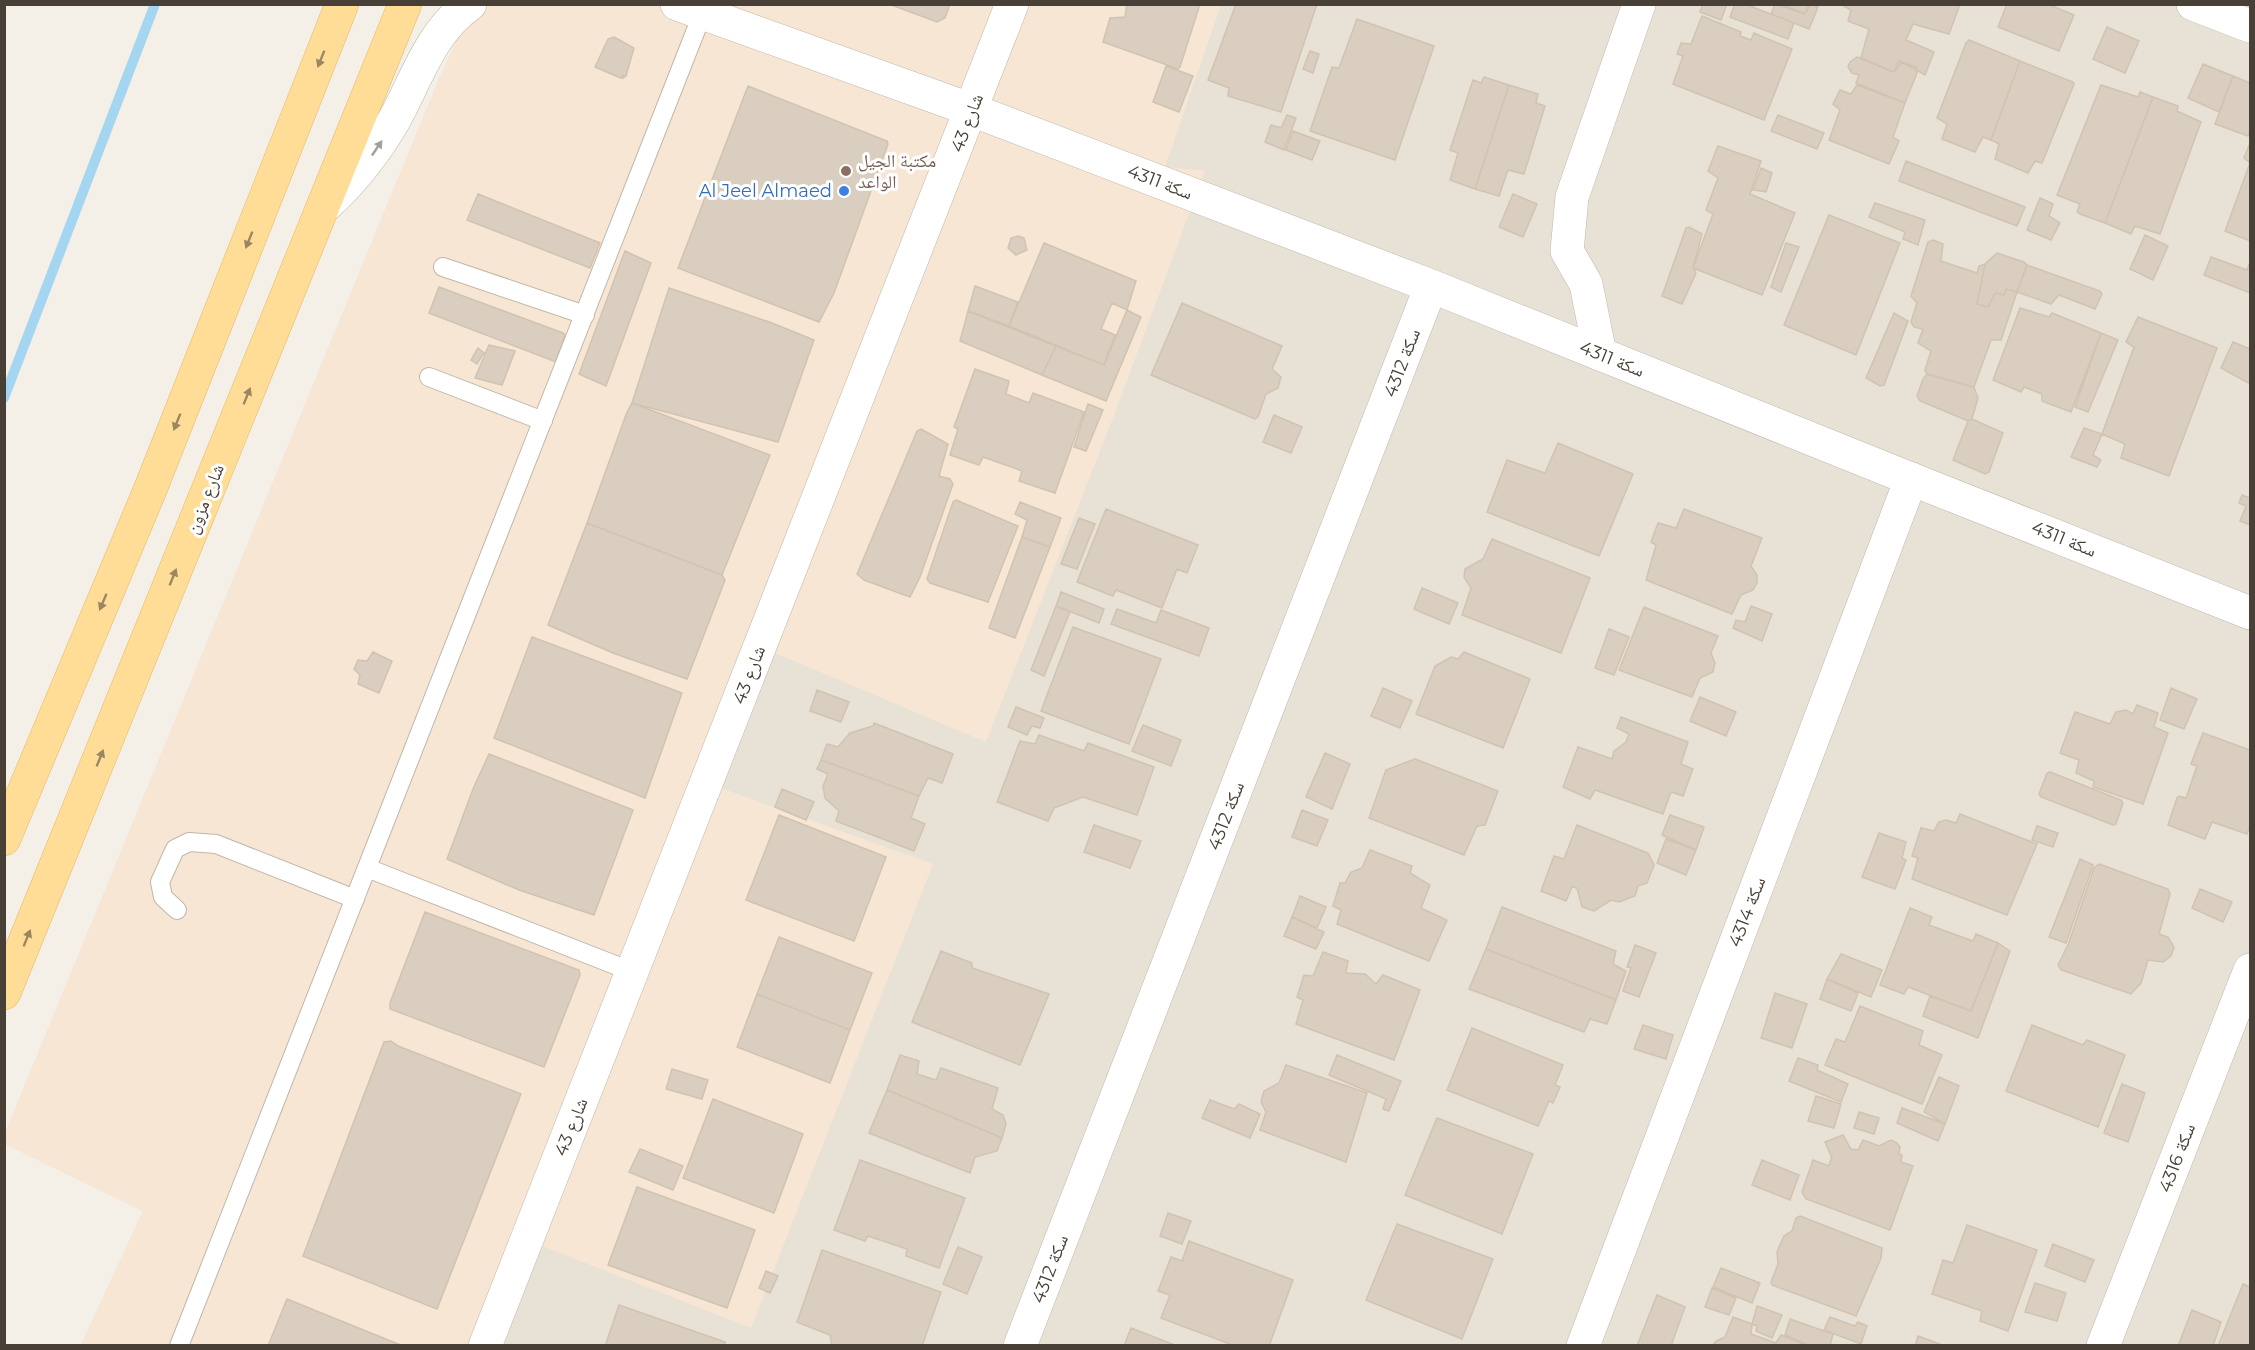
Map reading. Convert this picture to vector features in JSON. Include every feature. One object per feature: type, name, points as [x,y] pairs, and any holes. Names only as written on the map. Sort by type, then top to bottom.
[{"type":"main road","points":[[4,839],[150,490],[342,4]]},
{"type":"main road","name":"شارع مزون","points":[[4,993],[405,4]]},
{"type":"street","points":[[324,207],[369,160],[394,120],[439,33],[470,4]]},
{"type":"street","name":"شارع 43","points":[[485,1346],[1012,4]]},
{"type":"street","points":[[1600,354],[1586,284],[1567,251],[1572,197],[1639,4]]},
{"type":"street","points":[[2193,4],[2250,26]]},
{"type":"street","name":"سكة 4311","points":[[696,8],[972,110],[1431,286],[2250,613]]},
{"type":"street","name":"سكة 4312","points":[[1020,1346],[1431,286]]},
{"type":"street","name":"سكة 4314","points":[[1583,1346],[1911,479]]},
{"type":"street","name":"سكة 4316","points":[[2103,1346],[2250,970]]},
{"type":"lane","points":[[179,1346],[585,315],[696,8]]},
{"type":"lane","points":[[443,267],[585,315]]},
{"type":"lane","points":[[429,376],[543,421]]},
{"type":"lane","points":[[177,910],[163,897],[160,882],[175,849],[189,842],[216,844],[355,898]]},
{"type":"lane","points":[[367,868],[633,972]]},
{"type":"shaded area","points":[[473,5],[2250,5],[2250,1345],[81,1345],[143,1211],[5,1144],[4,1136],[439,79]]},
{"type":"shaded area","points":[[473,5],[1221,5],[1165,167],[1205,171],[1116,410],[986,742],[761,647],[707,783],[933,864],[751,1328],[527,1240],[485,1345],[81,1345],[143,1211],[5,1144],[4,1136],[439,79]]},
{"type":"building","points":[[889,4],[950,4],[945,18],[937,22]]},
{"type":"building","points":[[1127,4],[1200,4],[1178,69],[1103,42],[1110,18],[1125,17]]},
{"type":"building","points":[[1236,4],[1317,4],[1281,112],[1228,96],[1229,88],[1208,80]]},
{"type":"building","points":[[1703,4],[1727,4],[1721,20],[1700,12]]},
{"type":"building","points":[[1735,4],[1745,4],[1794,23],[1788,39],[1730,17]]},
{"type":"building","points":[[1775,4],[1805,14],[1810,4],[1818,7],[1809,29],[1771,14]]},
{"type":"building","points":[[1781,4],[1809,4],[1805,14]]},
{"type":"building","points":[[1840,4],[1960,4],[1949,34],[1913,24],[1906,40],[1934,52],[1925,75],[1902,62],[1894,72],[1861,58],[1869,29],[1848,21],[1851,10]]},
{"type":"building","points":[[2007,4],[2047,4],[2074,15],[2059,51],[1998,27]]},
{"type":"building","points":[[1702,16],[1741,32],[1740,36],[1751,40],[1754,33],[1792,49],[1764,120],[1673,84],[1683,56],[1677,54],[1681,43],[1691,44]]},
{"type":"building","points":[[1357,19],[1434,46],[1395,160],[1310,131],[1332,67],[1339,68]]},
{"type":"building","points":[[2107,27],[2139,41],[2125,73],[2093,59]]},
{"type":"building","points":[[614,37],[634,48],[626,76],[623,78],[623,76],[621,78],[595,67],[608,39]]},
{"type":"building","points":[[1969,40],[2020,61],[1991,140],[1983,137],[1975,152],[1942,139],[1947,124],[1937,118]]},
{"type":"building","points":[[1310,51],[1319,54],[1313,73],[1303,69]]},
{"type":"building","points":[[1857,57],[1894,72],[1899,61],[1916,67],[1917,73],[1905,103],[1856,83],[1859,75],[1852,73],[1848,67],[1850,62]]},
{"type":"building","points":[[2020,61],[2074,84],[2042,163],[2035,161],[2028,173],[1995,159],[1999,144],[1991,140]]},
{"type":"building","points":[[2203,64],[2233,76],[2219,112],[2188,98]]},
{"type":"building","points":[[1166,66],[1193,76],[1179,112],[1153,102]]},
{"type":"building","points":[[2233,76],[2250,83],[2248,136],[2215,124]]},
{"type":"building","points":[[1484,77],[1509,85],[1475,189],[1450,180],[1458,153],[1450,150],[1473,80],[1481,83]]},
{"type":"building","points":[[1509,85],[1538,94],[1536,103],[1545,106],[1524,174],[1508,170],[1499,196],[1475,189]]},
{"type":"building","points":[[1857,85],[1905,103],[1893,137],[1899,141],[1889,164],[1829,140],[1840,110],[1833,104],[1840,90],[1851,94]]},
{"type":"building","points":[[2101,85],[2138,97],[2140,92],[2153,97],[2105,223],[2080,214],[2077,212],[2080,204],[2057,195]]},
{"type":"building","points":[[748,86],[887,141],[888,144],[834,293],[819,322],[678,268]]},
{"type":"building","points":[[2153,97],[2178,106],[2177,111],[2201,122],[2160,234],[2135,226],[2131,234],[2105,223]]},
{"type":"building","points":[[1287,115],[1296,118],[1284,150],[1265,142],[1271,125],[1281,128]]},
{"type":"building","points":[[1778,115],[1824,133],[1817,149],[1771,131]]},
{"type":"building","points":[[1293,131],[1320,141],[1312,160],[1286,150]]},
{"type":"building","points":[[2250,143],[2250,163],[2244,158]]},
{"type":"building","points":[[1718,146],[1761,161],[1750,194],[1795,213],[1762,295],[1693,268],[1713,214],[1706,210],[1718,178],[1708,171]]},
{"type":"building","points":[[1906,161],[2025,207],[2017,226],[1899,181]]},
{"type":"building","points":[[2250,163],[2250,241],[2225,231]]},
{"type":"building","points":[[1761,168],[1772,173],[1766,192],[1753,190]]},
{"type":"building","points":[[478,194],[600,243],[590,268],[467,220]]},
{"type":"building","points":[[1513,194],[1537,204],[1523,237],[1499,227]]},
{"type":"building","points":[[2040,198],[2053,204],[2049,216],[2060,223],[2051,240],[2027,230]]},
{"type":"building","points":[[1875,203],[1925,220],[1918,245],[1903,239],[1905,232],[1869,217]]},
{"type":"building","points":[[1829,215],[1900,243],[1856,355],[1784,325]]},
{"type":"building","points":[[1689,227],[1702,234],[1693,268],[1696,273],[1682,304],[1662,296],[1686,228]]},
{"type":"building","points":[[2145,235],[2168,246],[2153,280],[2130,269]]},
{"type":"building","points":[[1018,236],[1024,238],[1027,250],[1016,255],[1008,248],[1011,238]]},
{"type":"building","points":[[1933,240],[1943,244],[1941,261],[1977,273],[1979,266],[1985,264],[1977,304],[1988,307],[1995,293],[2004,295],[2006,289],[2017,292],[2001,340],[1991,340],[1974,387],[1927,374],[1925,370],[1931,351],[1918,343],[1923,329],[1914,327],[1911,322],[1917,303],[1911,296],[1928,242]]},
{"type":"building","points":[[1044,243],[1136,281],[1127,310],[1112,303],[1101,329],[1115,335],[1104,365],[1009,326]]},
{"type":"building","points":[[1786,243],[1799,247],[1781,292],[1771,287]]},
{"type":"building","points":[[625,251],[651,263],[606,386],[579,374]]},
{"type":"building","points":[[1997,253],[2027,265],[2017,292],[2006,289],[2004,295],[1995,293],[1988,307],[1977,304],[1985,264]]},
{"type":"building","points":[[2211,257],[2247,270],[2250,262],[2250,293],[2204,275]]},
{"type":"building","points":[[2027,265],[2100,291],[2102,294],[2095,309],[2059,295],[2051,304],[2017,292]]},
{"type":"building","points":[[975,286],[1018,302],[1009,326],[968,311]]},
{"type":"building","points":[[439,287],[563,333],[565,335],[556,362],[429,313]]},
{"type":"building","points":[[669,288],[772,323],[814,340],[778,442],[632,403]]},
{"type":"building","points":[[1182,303],[1282,346],[1272,369],[1281,377],[1278,388],[1266,394],[1258,417],[1255,419],[1151,375]]},
{"type":"building","points":[[2020,308],[2049,317],[2052,313],[2101,333],[2071,412],[2042,401],[2042,394],[2024,387],[2021,392],[1993,380]]},
{"type":"building","points":[[1127,310],[1141,317],[1106,401],[1042,375],[1056,346],[1104,365]]},
{"type":"building","points":[[968,311],[1056,346],[1042,375],[960,341]]},
{"type":"building","points":[[1894,313],[1908,321],[1884,385],[1880,386],[1866,378]]},
{"type":"building","points":[[2138,317],[2217,348],[2169,476],[2121,458],[2125,444],[2102,434],[2134,347],[2126,342]]},
{"type":"building","points":[[2101,333],[2118,340],[2088,412],[2075,407]]},
{"type":"building","points":[[2233,342],[2250,349],[2250,384],[2221,368]]},
{"type":"building","points":[[489,345],[515,351],[502,385],[475,378]]},
{"type":"building","points":[[478,348],[484,353],[477,364],[471,360]]},
{"type":"building","points":[[975,369],[1009,381],[1006,394],[1029,403],[1033,393],[1084,412],[1055,493],[1019,481],[1022,471],[983,457],[979,465],[950,455],[958,429],[954,427]]},
{"type":"building","points":[[1927,374],[1974,387],[1978,398],[1972,419],[1968,421],[1920,401],[1917,396]]},
{"type":"building","points":[[632,403],[770,455],[722,575],[587,523]]},
{"type":"building","points":[[1088,404],[1103,410],[1086,451],[1074,447]]},
{"type":"building","points":[[1274,415],[1302,427],[1291,453],[1263,442]]},
{"type":"building","points":[[1972,419],[2003,433],[1989,472],[1985,474],[1953,460],[1968,421]]},
{"type":"building","points":[[2084,428],[2102,434],[2093,455],[2101,460],[2097,467],[2071,457]]},
{"type":"building","points":[[921,429],[948,444],[939,476],[950,479],[953,484],[920,577],[910,597],[864,580],[857,574],[917,431]]},
{"type":"building","points":[[1558,443],[1633,474],[1599,556],[1487,512],[1507,460],[1545,473]]},
{"type":"building","points":[[2242,495],[2250,498],[2250,525],[2240,521],[2246,506],[2239,503]]},
{"type":"building","points":[[956,500],[1018,526],[988,602],[930,583],[927,579],[953,502]]},
{"type":"building","points":[[1020,502],[1061,518],[1050,547],[1022,537],[1027,520],[1015,514]]},
{"type":"building","points":[[1106,509],[1198,545],[1187,573],[1177,569],[1162,608],[1116,590],[1113,596],[1077,582]]},
{"type":"building","points":[[1684,509],[1762,538],[1751,566],[1757,575],[1757,583],[1753,590],[1741,595],[1732,614],[1646,580],[1656,545],[1651,542],[1658,523],[1676,528]]},
{"type":"building","points":[[1079,518],[1095,524],[1077,569],[1061,564]]},
{"type":"building","points":[[587,523],[722,575],[725,580],[687,679],[613,653],[548,625]]},
{"type":"building","points":[[1022,537],[1050,547],[1015,638],[989,628]]},
{"type":"building","points":[[1492,539],[1590,578],[1561,653],[1462,615],[1471,588],[1464,577],[1465,569],[1483,559]]},
{"type":"building","points":[[1422,588],[1458,603],[1449,624],[1414,609]]},
{"type":"building","points":[[1061,592],[1104,609],[1099,623],[1056,606]]},
{"type":"building","points":[[1056,606],[1070,612],[1044,676],[1031,670]]},
{"type":"building","points":[[1751,606],[1772,614],[1762,641],[1733,628],[1736,620],[1745,622]]},
{"type":"building","points":[[1644,607],[1718,636],[1711,653],[1715,663],[1713,672],[1700,678],[1692,697],[1619,670]]},
{"type":"building","points":[[1117,609],[1156,623],[1161,610],[1209,628],[1199,656],[1111,624]]},
{"type":"building","points":[[1073,627],[1161,659],[1129,744],[1041,711]]},
{"type":"building","points":[[1609,629],[1629,637],[1614,675],[1595,668]]},
{"type":"building","points":[[532,637],[682,693],[645,798],[494,738]]},
{"type":"building","points":[[373,652],[392,661],[379,693],[358,684],[360,675],[354,669],[358,660],[367,661]]},
{"type":"building","points":[[1464,652],[1530,679],[1503,748],[1416,714],[1435,666],[1451,657],[1458,659]]},
{"type":"building","points":[[1383,688],[1412,701],[1400,728],[1371,716]]},
{"type":"building","points":[[2171,688],[2197,699],[2184,729],[2160,720]]},
{"type":"building","points":[[817,690],[849,702],[841,722],[810,711]]},
{"type":"building","points":[[1700,697],[1736,712],[1726,736],[1690,721]]},
{"type":"building","points":[[2137,705],[2158,713],[2154,727],[2168,733],[2143,804],[2093,787],[2094,781],[2076,773],[2079,760],[2060,753],[2075,712],[2110,724],[2116,712],[2126,710],[2133,714]]},
{"type":"building","points":[[1016,707],[1044,718],[1040,728],[1032,726],[1027,735],[1008,727]]},
{"type":"building","points":[[1621,717],[1688,742],[1681,764],[1693,769],[1683,796],[1671,792],[1663,814],[1595,790],[1590,799],[1563,787],[1578,747],[1612,759],[1614,751],[1626,742],[1629,734],[1617,728]]},
{"type":"building","points":[[874,723],[953,754],[942,783],[928,778],[919,796],[821,760],[827,744],[838,747],[850,733],[873,726]]},
{"type":"building","points":[[1143,725],[1181,740],[1171,766],[1132,751]]},
{"type":"building","points":[[2203,733],[2250,750],[2250,825],[2247,834],[2212,822],[2205,839],[2168,825],[2177,798],[2179,796],[2186,798],[2197,766],[2191,764]]},
{"type":"building","points":[[1039,735],[1084,751],[1088,743],[1154,767],[1137,815],[1083,797],[1054,808],[1048,821],[997,802],[1020,741],[1035,744]]},
{"type":"building","points":[[1325,753],[1350,764],[1332,809],[1306,797]]},
{"type":"building","points":[[489,754],[633,810],[594,915],[519,890],[447,859],[473,789]]},
{"type":"building","points":[[1415,759],[1498,791],[1485,825],[1477,826],[1464,855],[1369,818],[1386,770]]},
{"type":"building","points":[[821,760],[919,796],[911,818],[925,824],[914,851],[836,821],[839,811],[825,798],[823,786],[828,774],[817,769]]},
{"type":"building","points":[[2050,772],[2121,800],[2123,803],[2116,824],[2113,825],[2041,797],[2039,794],[2047,773]]},
{"type":"building","points":[[782,789],[814,802],[806,820],[775,807]]},
{"type":"building","points":[[1302,810],[1328,820],[1317,846],[1292,837]]},
{"type":"building","points":[[1960,814],[2037,844],[2007,915],[1912,879],[1918,858],[1912,856],[1921,828],[1934,831],[1939,822],[1946,820],[1956,823]]},
{"type":"building","points":[[779,815],[886,857],[854,941],[746,900]]},
{"type":"building","points":[[1670,815],[1704,827],[1696,850],[1662,835]]},
{"type":"building","points":[[1094,825],[1141,841],[1130,868],[1084,852]]},
{"type":"building","points":[[1577,825],[1648,853],[1654,865],[1647,883],[1638,886],[1635,896],[1619,902],[1611,900],[1594,911],[1582,907],[1577,888],[1572,887],[1566,901],[1541,891],[1554,856],[1564,859]]},
{"type":"building","points":[[2037,826],[2058,833],[2053,847],[2032,840]]},
{"type":"building","points":[[1879,833],[1906,842],[1902,858],[1906,860],[1895,889],[1862,877]]},
{"type":"building","points":[[1666,839],[1696,850],[1686,875],[1657,863]]},
{"type":"building","points":[[1370,850],[1412,866],[1410,873],[1430,885],[1421,908],[1447,920],[1429,961],[1337,924],[1341,910],[1333,906],[1340,883],[1345,883],[1351,872],[1362,868]]},
{"type":"building","points":[[2080,859],[2093,865],[2066,943],[2049,937]]},
{"type":"building","points":[[2099,864],[2168,889],[2170,894],[2159,934],[2168,937],[2174,947],[2171,956],[2163,962],[2148,960],[2141,983],[2131,994],[2061,970],[2058,965],[2068,945],[2094,868]]},
{"type":"building","points":[[2200,889],[2232,902],[2223,922],[2192,908]]},
{"type":"building","points":[[1300,896],[1326,907],[1317,928],[1292,917]]},
{"type":"building","points":[[1502,907],[1616,951],[1613,964],[1626,971],[1616,1000],[1486,949]]},
{"type":"building","points":[[1910,908],[1932,917],[1929,925],[1973,941],[1976,934],[1998,943],[1971,1011],[1908,987],[1904,994],[1880,985]]},
{"type":"building","points":[[425,912],[579,970],[580,975],[544,1067],[390,1009],[390,1003]]},
{"type":"building","points":[[1292,917],[1324,932],[1316,949],[1284,936]]},
{"type":"building","points":[[779,937],[872,973],[850,1030],[757,994]]},
{"type":"building","points":[[1998,943],[2010,951],[1978,1038],[1923,1016],[1930,996],[1971,1011]]},
{"type":"building","points":[[1635,945],[1656,953],[1639,997],[1623,991],[1631,968],[1627,967]]},
{"type":"building","points":[[1486,949],[1616,1000],[1607,1024],[1590,1019],[1584,1032],[1469,989]]},
{"type":"building","points":[[941,951],[972,963],[972,968],[1049,994],[1020,1065],[912,1022]]},
{"type":"building","points":[[1323,952],[1348,961],[1346,973],[1365,974],[1376,984],[1383,975],[1420,990],[1394,1060],[1296,1024],[1303,1000],[1297,997],[1304,975],[1313,976]]},
{"type":"building","points":[[1841,954],[1882,970],[1871,997],[1827,979]]},
{"type":"building","points":[[1827,979],[1858,993],[1851,1011],[1820,999]]},
{"type":"building","points":[[1775,993],[1807,1004],[1792,1048],[1761,1038]]},
{"type":"building","points":[[757,994],[850,1030],[830,1083],[737,1047]]},
{"type":"building","points":[[1860,1006],[1923,1031],[1919,1045],[1942,1055],[1922,1104],[1825,1065],[1836,1039],[1845,1042]]},
{"type":"building","points":[[1643,1025],[1673,1035],[1666,1059],[1634,1049]]},
{"type":"building","points":[[2032,1025],[2083,1045],[2087,1040],[2125,1055],[2098,1127],[2006,1091]]},
{"type":"building","points":[[1472,1028],[1563,1065],[1555,1085],[1560,1087],[1553,1103],[1549,1101],[1538,1126],[1447,1090]]},
{"type":"building","points":[[391,1041],[398,1046],[521,1094],[437,1309],[303,1256],[384,1042]]},
{"type":"building","points":[[900,1055],[919,1061],[917,1074],[936,1080],[941,1068],[998,1088],[992,1109],[1003,1115],[1006,1124],[1002,1138],[887,1090]]},
{"type":"building","points":[[1337,1055],[1401,1081],[1389,1111],[1383,1109],[1386,1099],[1329,1075]]},
{"type":"building","points":[[1798,1058],[1818,1065],[1817,1070],[1848,1084],[1841,1102],[1789,1081]]},
{"type":"building","points":[[1286,1065],[1367,1093],[1346,1162],[1260,1130],[1266,1112],[1261,1102],[1264,1091],[1279,1083]]},
{"type":"building","points":[[672,1069],[708,1080],[702,1099],[666,1089]]},
{"type":"building","points":[[1939,1077],[1959,1086],[1945,1124],[1924,1112]]},
{"type":"building","points":[[2122,1084],[2145,1093],[2128,1142],[2104,1133]]},
{"type":"building","points":[[887,1090],[1002,1138],[997,1151],[975,1157],[970,1173],[869,1133]]},
{"type":"building","points":[[1816,1096],[1841,1104],[1834,1128],[1808,1121]]},
{"type":"building","points":[[713,1099],[803,1134],[774,1213],[683,1178]]},
{"type":"building","points":[[1210,1100],[1234,1109],[1239,1104],[1260,1114],[1250,1138],[1202,1118]]},
{"type":"building","points":[[1902,1108],[1945,1124],[1938,1141],[1897,1123]]},
{"type":"building","points":[[1859,1112],[1879,1118],[1874,1134],[1854,1128]]},
{"type":"building","points":[[1437,1118],[1533,1154],[1502,1234],[1405,1195]]},
{"type":"building","points":[[1843,1135],[1851,1149],[1858,1150],[1863,1140],[1879,1146],[1891,1140],[1900,1147],[1901,1162],[1913,1166],[1890,1230],[1806,1199],[1802,1192],[1813,1160],[1829,1166],[1832,1155],[1825,1142]]},
{"type":"building","points":[[640,1149],[683,1166],[673,1190],[629,1172]]},
{"type":"building","points":[[860,1160],[965,1198],[939,1268],[906,1256],[907,1249],[868,1236],[865,1241],[834,1230]]},
{"type":"building","points":[[1762,1160],[1799,1175],[1790,1200],[1752,1185]]},
{"type":"building","points":[[637,1187],[755,1230],[727,1308],[608,1265]]},
{"type":"building","points":[[1168,1213],[1191,1221],[1182,1244],[1160,1236]]},
{"type":"building","points":[[1800,1216],[1882,1248],[1881,1258],[1856,1316],[1772,1285],[1778,1264],[1777,1252],[1784,1236],[1792,1231],[1796,1218]]},
{"type":"building","points":[[1397,1224],[1493,1259],[1462,1339],[1366,1300]]},
{"type":"building","points":[[1967,1225],[2037,1250],[2008,1331],[1980,1321],[1982,1311],[1932,1294],[1943,1260],[1953,1263]]},
{"type":"building","points":[[1189,1241],[1293,1280],[1269,1346],[1235,1346],[1161,1318],[1170,1295],[1158,1291],[1171,1257],[1182,1261]]},
{"type":"building","points":[[2053,1244],[2094,1260],[2085,1282],[2045,1266]]},
{"type":"building","points":[[958,1247],[982,1257],[967,1294],[943,1284]]},
{"type":"building","points":[[822,1250],[941,1292],[922,1346],[832,1346],[830,1335],[797,1322]]},
{"type":"building","points":[[1721,1268],[1760,1283],[1752,1303],[1713,1287]]},
{"type":"building","points":[[766,1271],[778,1276],[770,1293],[759,1288]]},
{"type":"building","points":[[2035,1283],[2066,1293],[2057,1321],[2025,1312]]},
{"type":"building","points":[[2243,1284],[2250,1287],[2250,1346],[2218,1346]]},
{"type":"building","points":[[1712,1288],[1736,1298],[1729,1315],[1705,1307]]},
{"type":"building","points":[[1657,1295],[1685,1307],[1671,1346],[1637,1346]]},
{"type":"building","points":[[287,1299],[403,1346],[268,1346]]},
{"type":"building","points":[[619,1305],[725,1342],[724,1346],[605,1346]]},
{"type":"building","points":[[1757,1306],[1782,1315],[1772,1338],[1756,1331],[1757,1326],[1752,1324]]},
{"type":"building","points":[[2192,1310],[2221,1322],[2213,1346],[2178,1346]]},
{"type":"building","points":[[1733,1317],[1752,1324],[1751,1334],[1776,1343],[1781,1335],[1809,1346],[1712,1346],[1716,1341],[1725,1337]]},
{"type":"building","points":[[1830,1317],[1855,1326],[1858,1322],[1867,1326],[1861,1344],[1824,1330]]},
{"type":"building","points":[[1790,1319],[1833,1334],[1830,1346],[1810,1346],[1785,1335]]},
{"type":"building","points":[[1131,1328],[1175,1345],[1175,1346],[1124,1346]]},
{"type":"building","points":[[1918,1336],[1945,1346],[1915,1346]]},
{"type":"waterway","points":[[4,398],[155,4]]},
{"type":"place","name":"مكتبة الجيل الواعد","points":[[846,171]]},
{"type":"place","name":"Al Jeel Almaed","points":[[844,191]]}]
